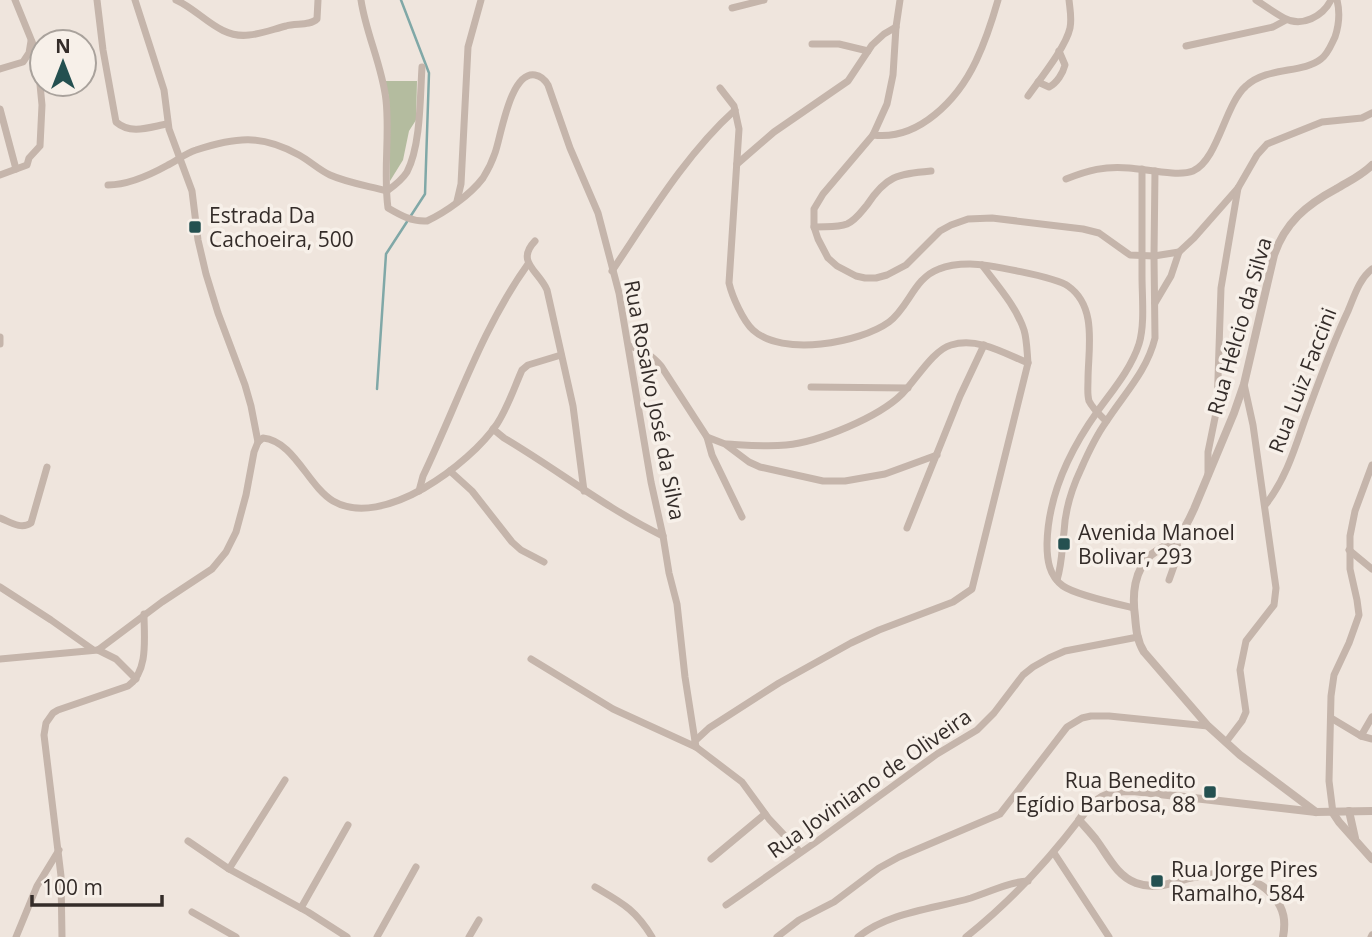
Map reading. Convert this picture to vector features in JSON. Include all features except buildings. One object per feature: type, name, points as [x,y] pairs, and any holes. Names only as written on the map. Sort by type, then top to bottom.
[{"type":"street","points":[[15,0],[28,33]]},
{"type":"street","points":[[97,0],[116,122],[126,129],[167,124]]},
{"type":"street","points":[[0,659],[95,650],[212,569],[226,552],[239,522],[258,442],[245,385],[206,274],[198,240],[192,191],[167,124],[164,90],[135,0]]},
{"type":"street","points":[[176,0],[221,30],[239,36],[294,24],[312,24],[317,19],[318,0]]},
{"type":"street","points":[[361,0],[368,34],[382,75],[385,98],[388,208],[419,222],[427,221],[457,202],[461,184],[468,47],[481,0]]},
{"type":"street","points":[[732,8],[764,0]]},
{"type":"street","points":[[900,0],[893,75],[887,104],[873,135],[818,199],[814,209],[814,223],[822,249],[828,258],[856,276],[876,278],[906,265],[940,231],[951,225],[970,219],[992,218],[1099,233],[1130,255],[1142,257],[1179,252]]},
{"type":"street","points":[[873,135],[885,136],[920,125],[951,97],[975,64],[998,0]]},
{"type":"street","points":[[1028,96],[1070,30],[1069,0]]},
{"type":"street","points":[[1256,0],[1286,20],[1300,21],[1323,13],[1331,0]]},
{"type":"street","points":[[1066,180],[1102,168],[1190,173],[1203,163],[1243,88],[1264,75],[1306,66],[1326,54],[1336,33],[1338,0]]},
{"type":"street","points":[[1186,46],[1273,27],[1286,20]]},
{"type":"street","points":[[737,164],[774,132],[848,81],[878,39],[896,27]]},
{"type":"street","points":[[812,44],[839,44],[868,51]]},
{"type":"street","points":[[1038,82],[1049,87],[1059,77],[1065,65],[1059,51]]},
{"type":"street","points":[[0,69],[23,62],[28,54]]},
{"type":"street","points":[[387,191],[406,174],[414,154],[422,67]]},
{"type":"street","name":"Rua Rosalvo José da Silva","points":[[457,202],[472,190],[490,167],[517,85],[528,76],[540,77],[548,85],[570,148],[593,200],[619,293],[651,482],[677,604],[696,744]]},
{"type":"street","points":[[720,88],[735,110],[739,129],[730,262],[731,290],[754,331],[764,338],[781,343],[802,345],[821,345],[862,335],[891,321],[919,283],[934,270],[954,265],[982,265],[1055,280],[1068,286],[1077,295],[1088,314],[1089,401],[1096,412],[1107,421]]},
{"type":"street","points":[[0,175],[27,165],[29,158],[40,146],[41,98]]},
{"type":"street","points":[[0,109],[16,169]]},
{"type":"street","points":[[612,271],[662,196],[697,150],[715,128],[735,110]]},
{"type":"street","points":[[1155,303],[1171,276],[1179,252],[1238,188],[1257,155],[1268,144],[1322,122],[1362,118],[1372,113]]},
{"type":"street","points":[[108,185],[121,185],[136,180],[193,150],[243,139],[257,139],[298,154],[333,177],[387,191]]},
{"type":"street","name":"Rua Hélcio da Silva","points":[[1138,637],[1134,608],[1135,583],[1143,564],[1150,556],[1177,539],[1189,521],[1208,476],[1244,384],[1280,237],[1291,223],[1322,196],[1367,175],[1372,165]]},
{"type":"street","points":[[1134,608],[1066,589],[1049,569],[1047,538],[1054,499],[1068,459],[1124,372],[1139,343],[1142,297],[1142,169]]},
{"type":"street","points":[[814,223],[840,226],[849,223],[858,217],[885,182],[898,175],[931,171]]},
{"type":"street","points":[[1057,580],[1064,528],[1075,483],[1092,446],[1152,352],[1155,338],[1155,171]]},
{"type":"street","points":[[1208,476],[1208,452],[1217,408],[1221,288],[1238,188]]},
{"type":"street","points":[[419,491],[422,476],[476,357],[505,300],[528,264],[528,252],[535,241]]},
{"type":"street","points":[[528,264],[547,290],[573,406],[584,491]]},
{"type":"street","points":[[696,744],[709,728],[779,683],[851,643],[887,626],[953,602],[972,589],[1028,363],[1026,339],[1020,321],[982,265]]},
{"type":"street","name":"Rua Luiz Faccini","points":[[1265,504],[1278,489],[1345,316],[1360,283],[1372,269]]},
{"type":"street","points":[[0,337],[0,344]]},
{"type":"street","points":[[707,438],[726,444],[783,445],[820,437],[874,414],[895,401],[938,352],[950,345],[984,345],[1028,363]]},
{"type":"street","points":[[907,528],[960,396],[984,345]]},
{"type":"street","points":[[629,346],[653,356],[662,366],[707,438],[712,455],[742,517]]},
{"type":"street","points":[[258,442],[263,438],[276,441],[321,492],[343,505],[354,508],[376,506],[404,498],[450,471],[473,452],[502,415],[522,370],[528,365],[561,355]]},
{"type":"street","points":[[1226,742],[1246,712],[1240,670],[1246,641],[1270,610],[1276,596],[1265,504],[1244,384]]},
{"type":"street","points":[[811,387],[908,388]]},
{"type":"street","points":[[493,429],[584,491],[663,536]]},
{"type":"street","points":[[726,444],[760,467],[823,481],[873,477],[937,454]]},
{"type":"street","points":[[1372,465],[1355,511],[1350,536],[1350,569],[1359,615],[1334,675],[1329,781],[1333,813],[1372,859]]},
{"type":"street","points":[[0,518],[20,526],[31,523],[47,467]]},
{"type":"street","points":[[450,471],[477,497],[512,542],[544,562]]},
{"type":"street","points":[[1170,580],[1179,552],[1177,539]]},
{"type":"street","points":[[1349,549],[1372,569]]},
{"type":"street","points":[[0,587],[95,650],[116,659],[136,679]]},
{"type":"street","points":[[62,937],[59,850],[44,729],[53,713],[58,710],[128,686],[136,679],[141,667],[144,614]]},
{"type":"street","points":[[1138,637],[1144,652],[1208,726],[1240,755],[1316,812]]},
{"type":"street","name":"Rua Joviniano de Oliveira","points":[[726,905],[937,754],[977,730],[1023,676],[1049,658],[1065,651],[1138,637]]},
{"type":"street","points":[[531,659],[612,709],[696,744],[742,782],[765,814],[800,852]]},
{"type":"street","points":[[777,937],[799,920],[834,902],[879,868],[1000,814],[1067,727],[1082,718],[1109,716],[1208,726]]},
{"type":"street","points":[[1361,736],[1372,717]]},
{"type":"street","points":[[1331,718],[1361,736],[1372,739]]},
{"type":"street","points":[[229,869],[285,780]]},
{"type":"street","points":[[966,937],[1008,901],[1054,853],[1100,797],[1118,791],[1316,812],[1372,811]]},
{"type":"street","points":[[1349,811],[1356,841]]},
{"type":"street","points":[[711,859],[765,814]]},
{"type":"street","points":[[1079,820],[1114,866],[1127,879],[1140,884],[1171,884],[1224,874],[1245,877],[1261,885],[1283,910],[1283,937]]},
{"type":"street","points":[[301,908],[348,825]]},
{"type":"street","points":[[188,841],[229,869],[301,908],[347,937]]},
{"type":"street","points":[[16,937],[37,886],[59,850]]},
{"type":"street","points":[[1054,853],[1109,937]]},
{"type":"street","points":[[377,937],[415,866]]},
{"type":"street","points":[[858,937],[867,930],[913,912],[992,891],[1031,877]]},
{"type":"street","points":[[595,887],[637,915],[652,937]]},
{"type":"street","points":[[192,912],[236,937]]},
{"type":"street","points":[[470,937],[479,920]]},
{"type":"green space","points":[[384,81],[417,81],[416,120],[409,131],[403,160],[390,181],[389,97]]},
{"type":"waterway","points":[[377,389],[386,254],[425,194],[429,73],[401,0]]},
{"type":"place","name":"Estrada Da Cachoeira, 500","points":[[195,227]]},
{"type":"place","name":"Avenida Manoel Bolivar, 293","points":[[1064,544]]},
{"type":"place","name":"Rua Benedito Egídio Barbosa, 88","points":[[1210,792]]},
{"type":"place","name":"Rua Jorge Pires Ramalho, 584","points":[[1157,881]]}]
